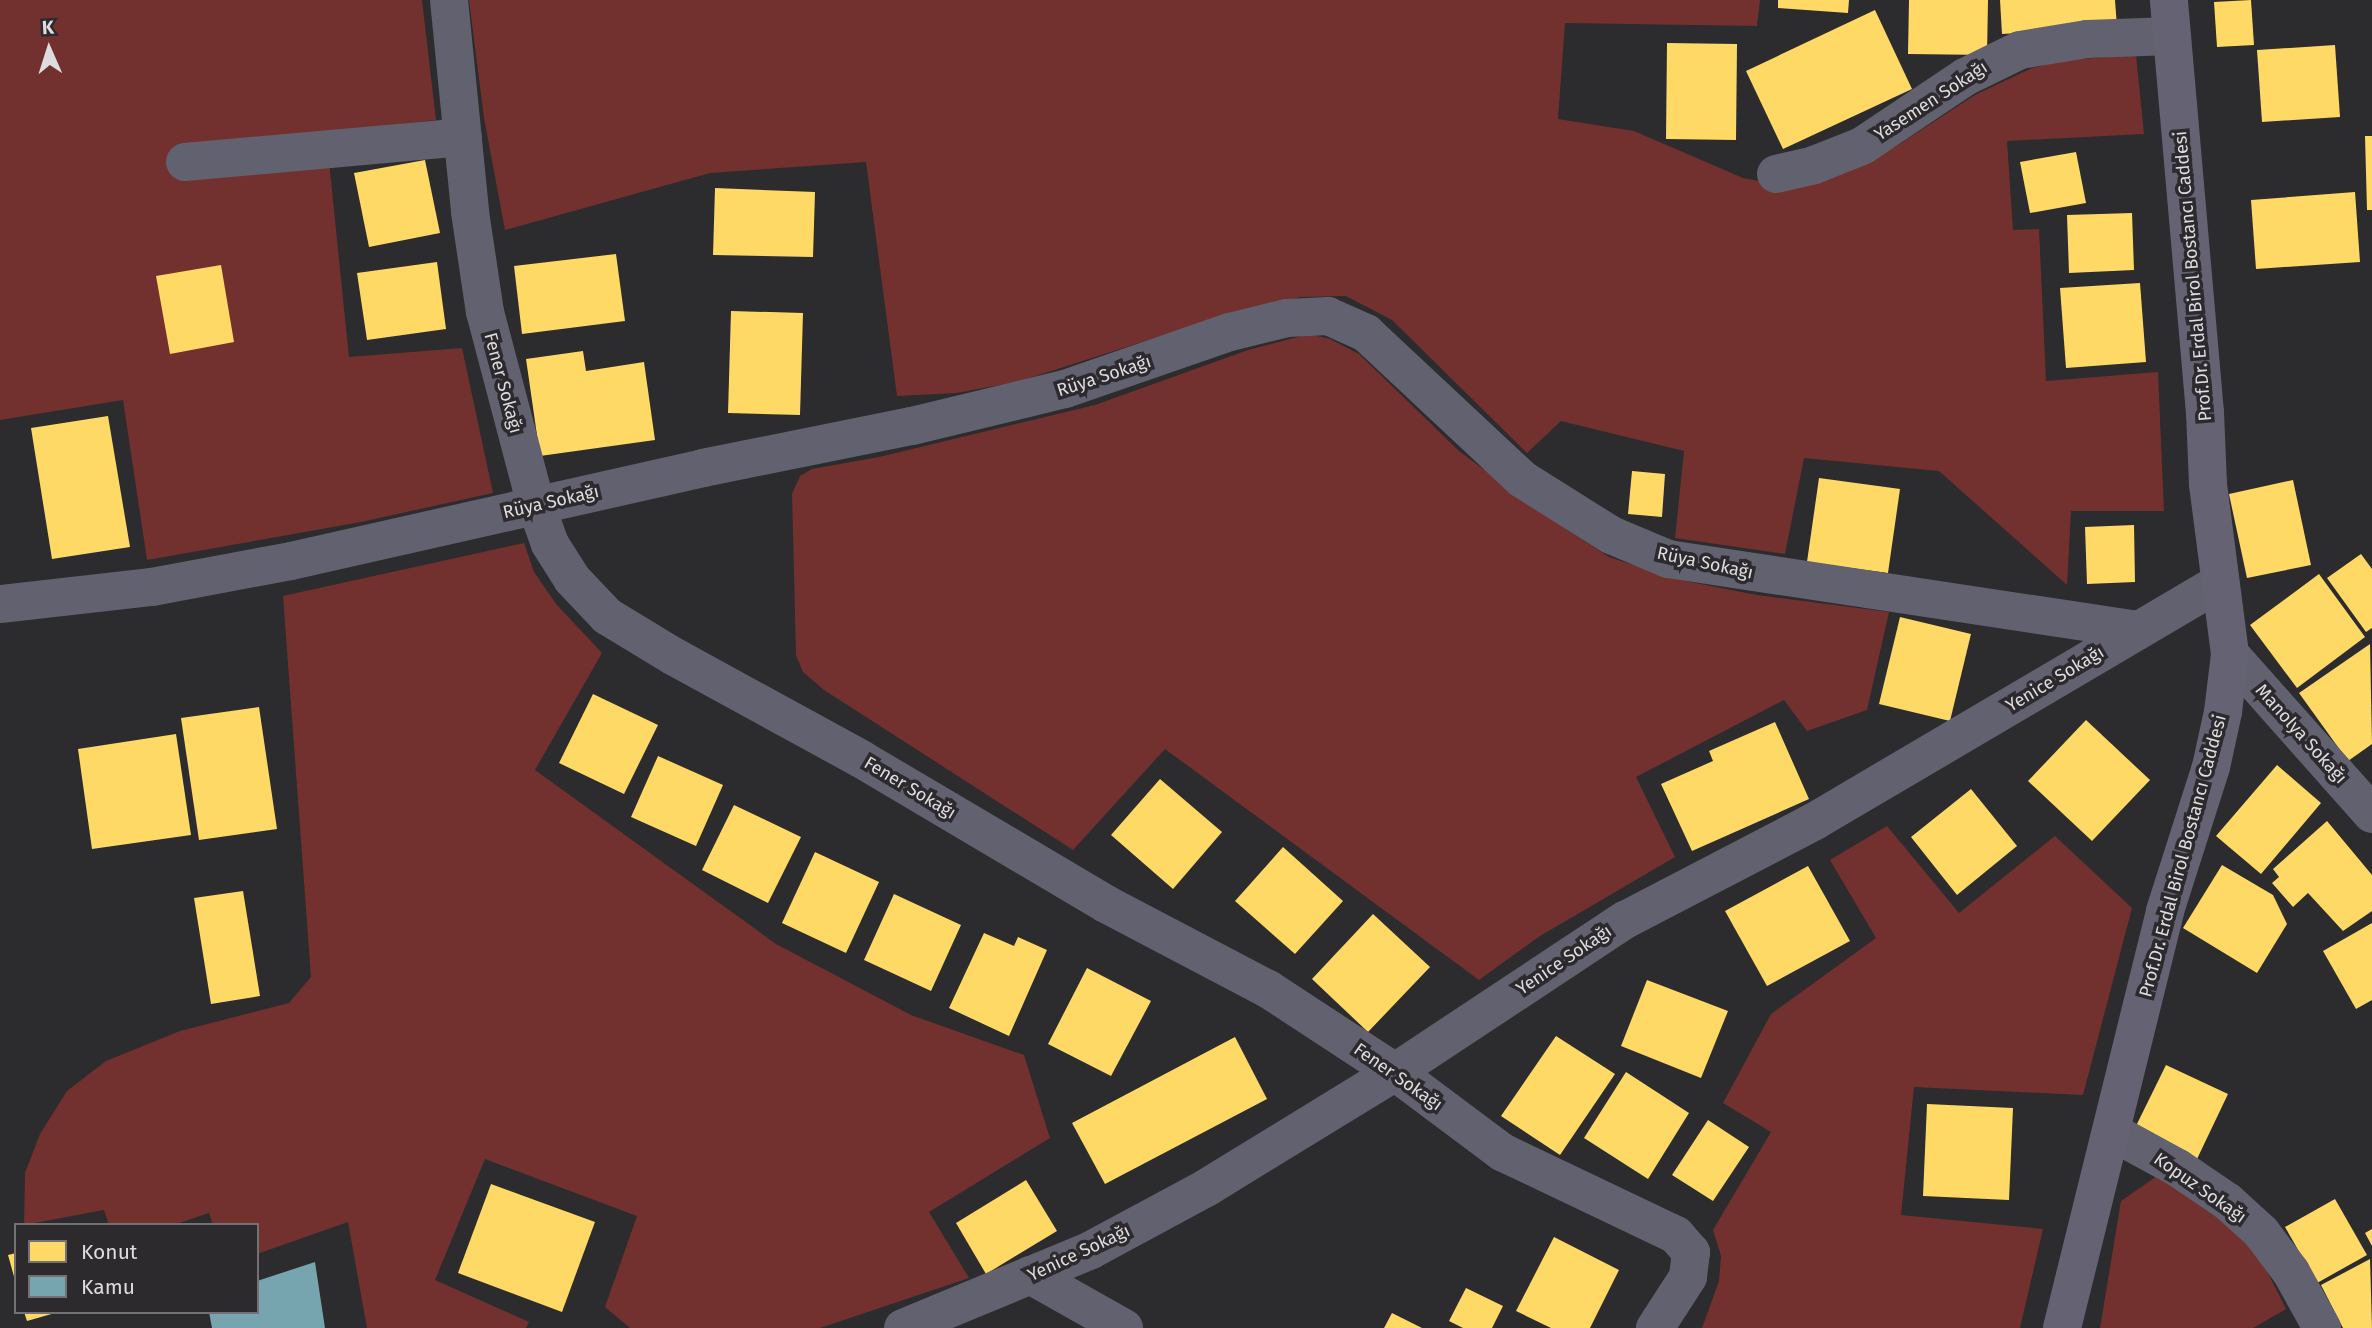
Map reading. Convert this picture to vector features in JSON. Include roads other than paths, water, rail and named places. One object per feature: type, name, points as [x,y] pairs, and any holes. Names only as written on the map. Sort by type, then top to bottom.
[{"type":"street","name":"Fener Sokağı","points":[[449,0],[485,312],[536,505],[550,544],[572,579],[607,616],[673,656],[861,759],[1106,904],[1268,989],[1395,1072],[1502,1152],[1676,1235],[1691,1252],[1688,1277],[1655,1328]]},
{"type":"street","name":"Yasemen Sokağı","points":[[1776,174],[1814,165],[1862,146],[1965,77],[2020,50],[2087,39],[2171,18]]},
{"type":"street","name":"Prof.Dr. Erdal Birol Bostancı Caddesi","points":[[2062,1328],[2165,911],[2211,767],[2223,712],[2230,654],[2208,484],[2204,400],[2171,18]]},
{"type":"street","points":[[185,162],[463,137]]},
{"type":"street","name":"Rüya Sokağı","points":[[0,604],[164,584],[291,561],[536,505],[1013,404],[1065,389],[1230,332],[1287,318],[1328,316],[1366,332],[1522,479],[1611,535],[1668,559],[2135,630]]},
{"type":"street","name":"Yenice Sokağı","points":[[903,1328],[1091,1250],[1185,1199],[1395,1072],[1625,920],[1815,821],[2220,582]]},
{"type":"street","name":"Manolya Sokağı","points":[[2230,654],[2364,792]]},
{"type":"street","name":"Kopuz Sokağı","points":[[2112,1132],[2178,1168],[2228,1202],[2262,1232],[2291,1272],[2322,1328]]},
{"type":"street","points":[[1030,1275],[1124,1328]]}]
